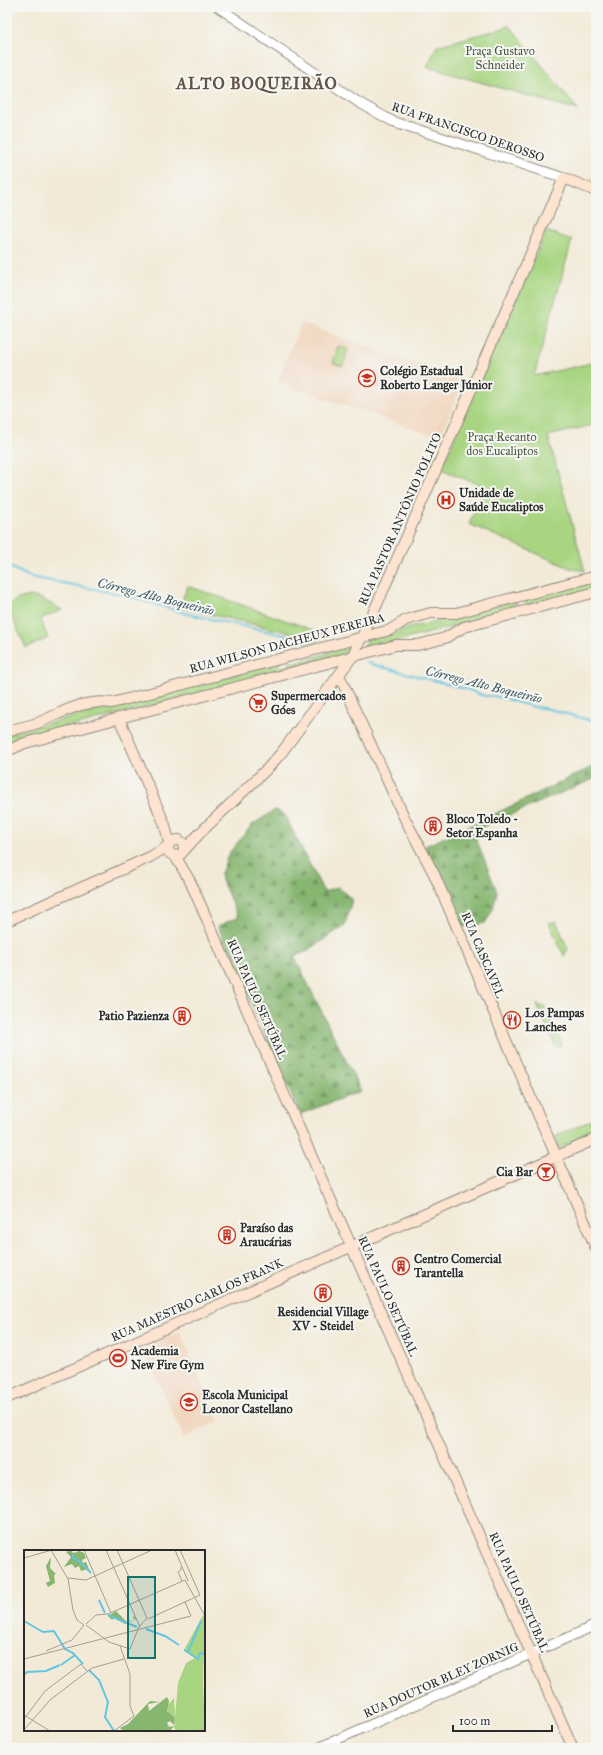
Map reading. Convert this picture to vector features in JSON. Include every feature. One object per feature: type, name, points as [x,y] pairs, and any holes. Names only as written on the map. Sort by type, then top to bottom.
[{"type":"main road","name":"RUA FRANCISCO DEROSSO","points":[[564,178],[596,191]]},
{"type":"main road","name":"RUA PASTOR ANTÔNIO POLITO","points":[[173,846],[180,855],[201,832],[272,764],[352,657],[371,618],[564,178]]},
{"type":"main road","name":"RUA WILSON DACHEUX PEREIRA","points":[[7,730],[40,722],[59,712],[82,704],[98,701],[112,702],[362,638],[390,630],[406,620],[431,613],[456,613],[596,576]]},
{"type":"main road","points":[[7,751],[26,743],[396,645],[418,645],[445,638],[464,627],[596,592]]},
{"type":"main road","points":[[514,598],[519,599],[521,603],[518,613]]},
{"type":"main road","points":[[371,618],[375,627],[383,632]]},
{"type":"main road","points":[[290,656],[285,660],[284,666],[287,670],[294,672]]},
{"type":"main road","name":"RUA CASCAVEL","points":[[324,664],[332,670],[337,677],[405,819],[434,874],[555,1157],[596,1248]]},
{"type":"main road","name":"RUA PAULO SETÚBAL","points":[[119,718],[173,846],[190,881],[574,1748]]},
{"type":"main road","name":"RUA PASTOR ANTÔNIO POLITO","points":[[7,921],[150,857],[201,832]]},
{"type":"main road","name":"RUA MAESTRO CARLOS FRANK","points":[[7,1398],[596,1139]]},
{"type":"street","name":"RUA FRANCISCO DEROSSO","points":[[218,7],[358,102],[392,121],[564,178]]},
{"type":"street","name":"RUA DOUTOR BLEY ZORNIG","points":[[318,1748],[596,1625]]},
{"type":"shaded area","name":"Colégio Estadual Roberto Langer Júnior","points":[[301,323],[463,381],[440,438],[277,382]]},
{"type":"shaded area","name":"Escola Municipal Leonor Castellano","points":[[180,1332],[219,1421],[184,1438],[143,1348]]},
{"type":"green space","name":"Praça Gustavo Schneider","points":[[510,26],[578,110],[427,67],[437,46]]},
{"type":"green space","name":"Praça Recanto dos Eucaliptos","points":[[546,231],[572,240],[534,376],[596,362],[596,424],[548,436],[585,571],[570,568],[469,524],[485,487],[441,469]]},
{"type":"green space","points":[[338,346],[348,349],[343,366],[333,363]]},
{"type":"green space","points":[[596,579],[596,589],[526,605],[524,598]]},
{"type":"green space","points":[[188,586],[316,631],[321,633],[322,637],[316,642],[305,643],[303,642],[304,636],[179,607]]},
{"type":"green space","points":[[31,596],[42,599],[62,610],[40,619],[48,638],[26,648],[8,608],[15,601]]},
{"type":"green space","points":[[514,601],[517,603],[516,607],[488,614],[475,621],[363,650],[367,639]]},
{"type":"green space","points":[[352,643],[346,654],[290,668],[289,663],[322,655],[335,648]]},
{"type":"green space","points":[[282,662],[281,667],[283,672],[7,743],[7,734]]},
{"type":"green space","points":[[596,765],[596,778],[473,831],[497,892],[493,909],[485,923],[463,927],[425,846]]},
{"type":"green space","points":[[275,810],[284,814],[324,892],[338,887],[352,900],[345,925],[306,952],[294,956],[361,1091],[300,1114],[218,926],[238,917],[220,876],[229,853],[252,825]]},
{"type":"green space","points":[[556,921],[568,949],[564,956],[549,923]]},
{"type":"green space","points":[[537,1005],[545,1007],[562,1045],[556,1047]]},
{"type":"green space","points":[[596,1118],[596,1132],[559,1148],[554,1137]]},
{"type":"waterway","name":"Córrego Alto Boqueirão","points":[[7,566],[31,577],[120,594],[188,614],[302,639]]},
{"type":"waterway","name":"Córrego Alto Boqueirão","points":[[367,663],[470,690],[484,696],[494,696],[596,722]]},
{"type":"place","name":"Colégio Estadual Roberto Langer Júnior","points":[[367,378]]},
{"type":"place","name":"Unidade de Saúde Eucaliptos","points":[[446,500]]},
{"type":"place","name":"Supermercados Góes","points":[[258,703]]},
{"type":"place","name":"Bloco Toledo - Setor Espanha","points":[[433,826]]},
{"type":"place","name":"Patio Pazienza","points":[[182,1016]]},
{"type":"place","name":"Los Pampas Lanches","points":[[512,1020]]},
{"type":"place","name":"Cia Bar","points":[[546,1172]]},
{"type":"place","name":"Paraíso das Araucárias","points":[[227,1235]]},
{"type":"place","name":"Centro Comercial Tarantella","points":[[401,1266]]},
{"type":"place","name":"Residencial Village XV - Steidel","points":[[323,1293]]},
{"type":"place","name":"Academia New Fire Gym","points":[[118,1358]]},
{"type":"place","name":"Escola Municipal Leonor Castellano","points":[[189,1402]]},
{"type":"district","name":"ALTO BOQUEIRÃO","points":[[257,83]]}]
